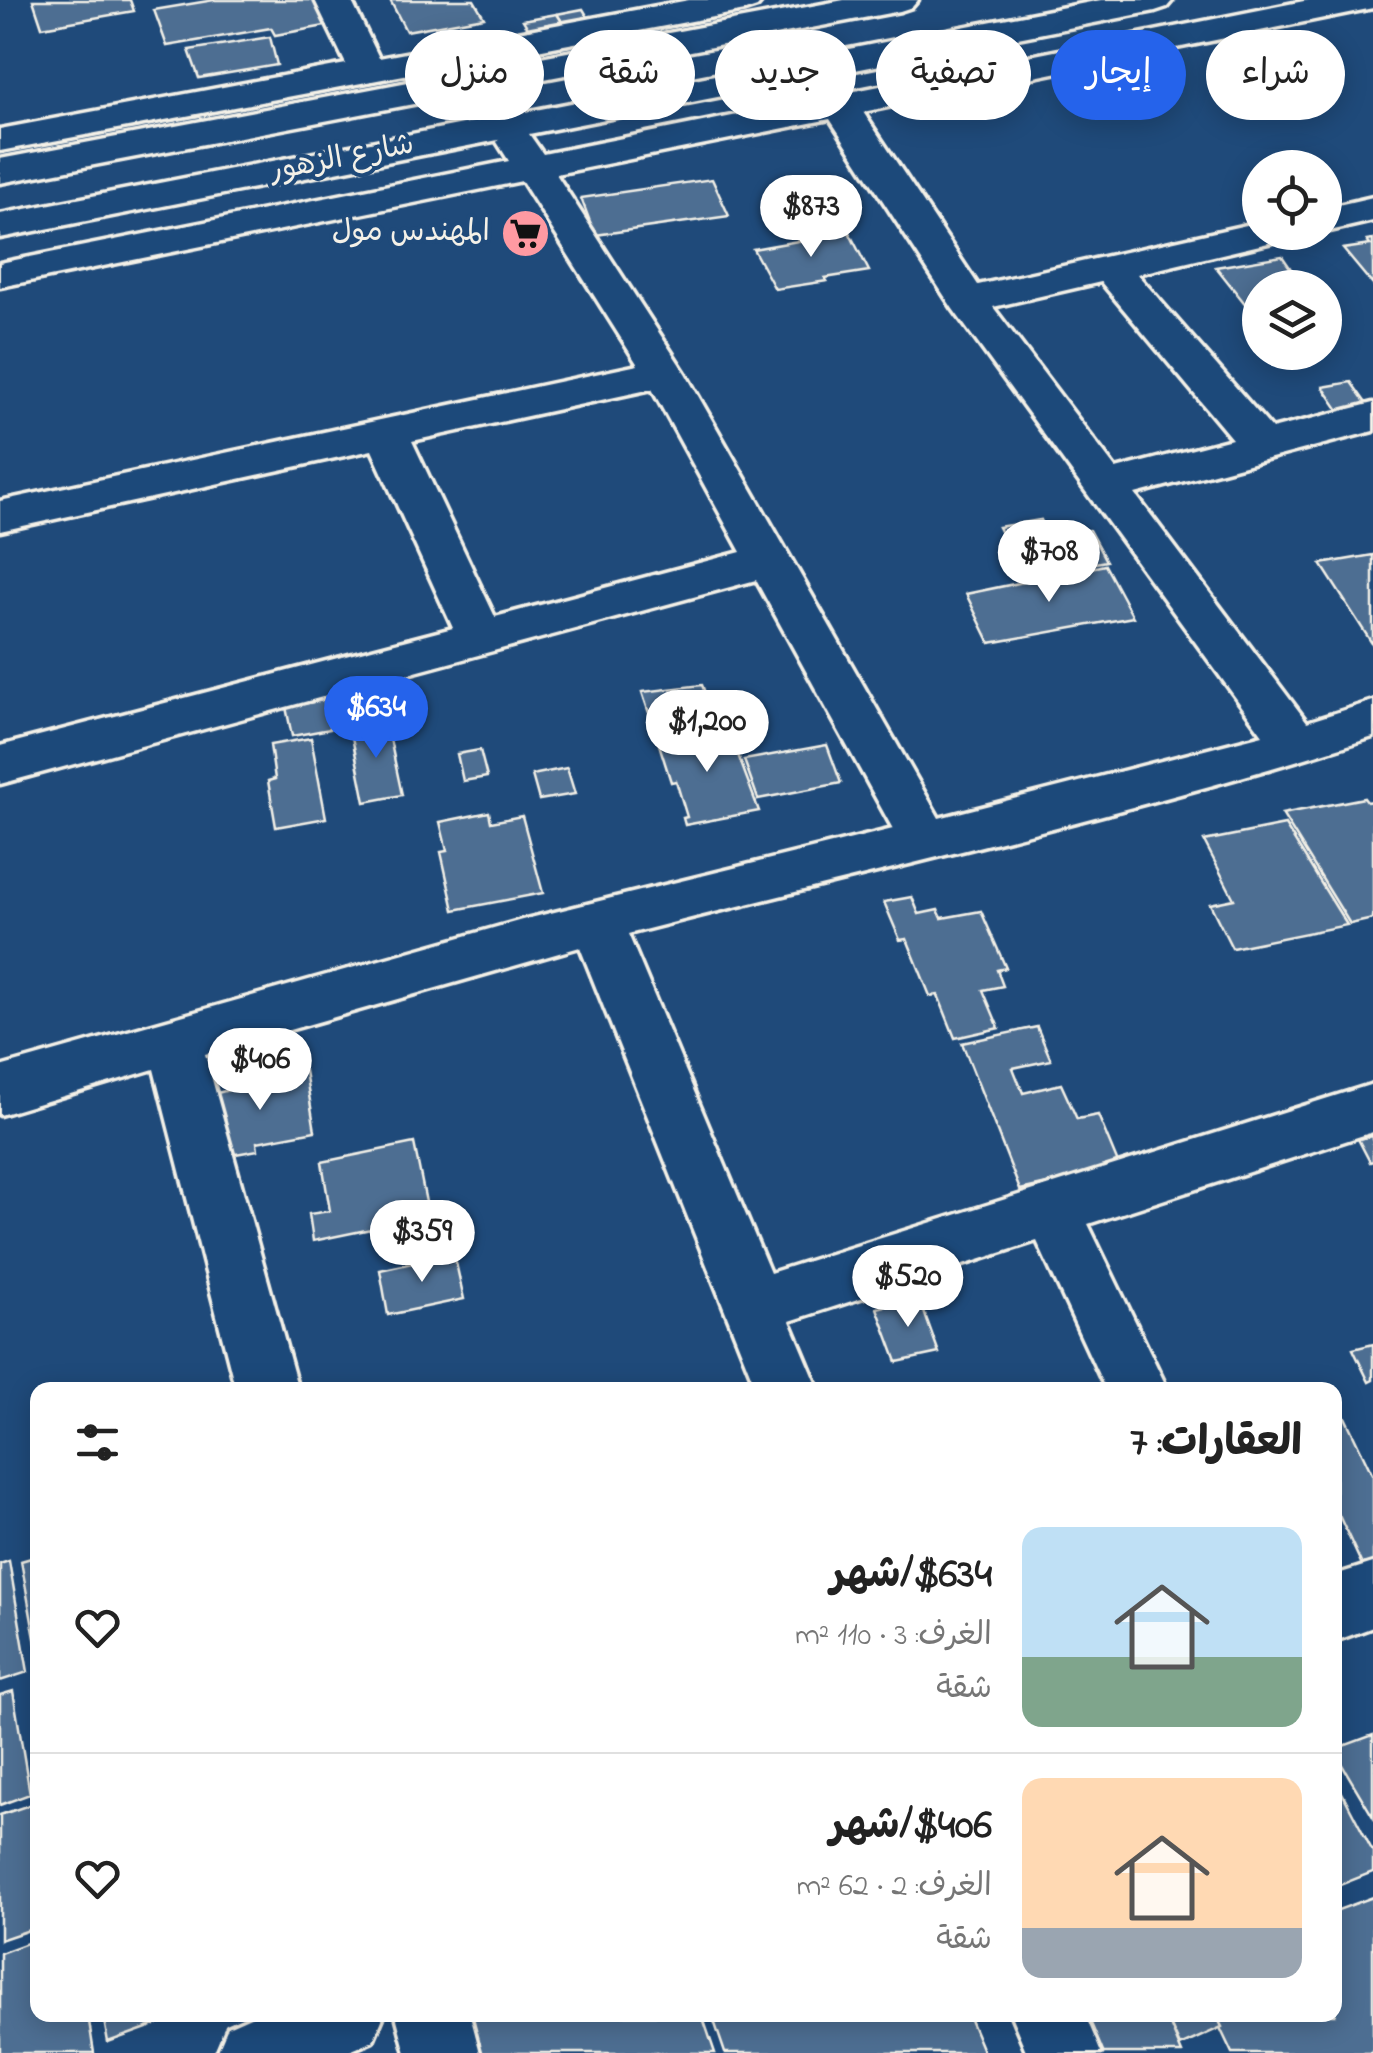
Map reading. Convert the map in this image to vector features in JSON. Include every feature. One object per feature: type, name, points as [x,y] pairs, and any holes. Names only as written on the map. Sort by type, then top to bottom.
[{"type":"street","points":[[333,0],[367,71]]},
{"type":"street","points":[[639,30],[745,0]]},
{"type":"street","name":"شارع الزهور","points":[[683,30],[900,0]]},
{"type":"street","name":"شارع الزهور","points":[[856,61],[1155,0]]},
{"type":"street","points":[[856,105],[1362,0]]},
{"type":"street","points":[[4,162],[367,71],[564,46]]},
{"type":"street","name":"شارع الزهور","points":[[4,162],[564,48]]},
{"type":"street","name":"شارع الزهور","points":[[0,226],[715,88]]},
{"type":"street","points":[[0,275],[782,120]]},
{"type":"street","points":[[849,120],[967,300],[1297,744]]},
{"type":"street","points":[[506,127],[664,373],[926,842]]},
{"type":"street","points":[[1342,216],[1373,209]]},
{"type":"street","points":[[967,300],[1242,238]]},
{"type":"street","points":[[1111,268],[1262,446]]},
{"type":"street","points":[[0,516],[664,373]]},
{"type":"street","points":[[1104,487],[1373,417]]},
{"type":"street","points":[[386,432],[481,637]]},
{"type":"street","points":[[0,765],[770,560]]},
{"type":"street","points":[[0,1091],[596,921],[926,842],[1297,744],[1373,719]]},
{"type":"street","points":[[596,921],[785,1382]]},
{"type":"street","points":[[174,1041],[265,1382]]},
{"type":"street","points":[[754,1305],[1373,1108]]},
{"type":"street","points":[[1052,1210],[1133,1382]]},
{"type":"street","points":[[1342,1606],[1373,1595]]},
{"type":"street","points":[[254,2053],[330,2022]]},
{"type":"street","points":[[435,2022],[443,2053]]},
{"type":"street","points":[[1051,2022],[1064,2053]]},
{"type":"building","points":[[33,0],[130,0],[134,11],[42,27]]},
{"type":"building","points":[[214,0],[325,0],[336,24],[275,35],[271,28],[167,46],[154,10]]},
{"type":"building","points":[[390,0],[474,0],[484,17],[412,30],[405,30]]},
{"type":"building","points":[[583,9],[592,24],[566,28],[557,14]]},
{"type":"building","points":[[557,14],[566,28],[544,33],[529,30],[523,20]]},
{"type":"building","points":[[270,37],[277,65],[199,78],[189,50]]},
{"type":"building","points":[[712,179],[729,216],[595,235],[581,198]]},
{"type":"building","points":[[849,232],[869,271],[825,278],[827,281],[775,289],[753,249]]},
{"type":"building","points":[[1373,240],[1373,285],[1343,249],[1370,245],[1367,241]]},
{"type":"building","points":[[1282,256],[1292,270],[1242,270],[1242,300],[1216,267]]},
{"type":"building","points":[[1351,382],[1373,414],[1345,419],[1323,387]]},
{"type":"building","points":[[1041,520],[1049,536],[1089,530],[1106,561],[1022,576],[998,527]]},
{"type":"building","points":[[1373,555],[1373,645],[1321,564]]},
{"type":"building","points":[[1105,565],[1133,617],[990,643],[966,594]]},
{"type":"building","points":[[702,685],[711,708],[651,719],[642,692]]},
{"type":"building","points":[[324,700],[330,729],[292,736],[286,707]]},
{"type":"building","points":[[386,720],[402,795],[365,802],[350,727]]},
{"type":"building","points":[[722,726],[731,753],[737,752],[759,811],[685,825],[683,818],[687,817],[676,781],[671,782],[657,738]]},
{"type":"building","points":[[311,738],[326,818],[276,827],[268,781],[275,779],[270,745]]},
{"type":"building","points":[[827,745],[841,783],[758,799],[744,760]]},
{"type":"building","points":[[480,750],[487,777],[463,781],[457,754]]},
{"type":"building","points":[[567,768],[575,794],[539,800],[532,775]]},
{"type":"building","points":[[1364,798],[1373,801],[1373,919],[1350,924],[1282,814]]},
{"type":"building","points":[[489,812],[491,822],[522,816],[543,893],[454,910],[441,852],[447,851],[440,822]]},
{"type":"building","points":[[1285,825],[1347,925],[1232,948],[1210,904],[1234,899],[1204,841]]},
{"type":"building","points":[[912,897],[919,914],[938,910],[942,918],[981,911],[1006,968],[997,970],[1003,986],[983,990],[999,1028],[955,1038],[938,995],[930,996],[907,939],[900,940],[884,902]]},
{"type":"building","points":[[1037,1027],[1051,1060],[1013,1068],[1023,1093],[1061,1084],[1077,1119],[1098,1115],[1120,1168],[1020,1190],[962,1043]]},
{"type":"building","points":[[305,1071],[315,1131],[257,1142],[258,1150],[219,1157],[205,1096]]},
{"type":"building","points":[[1373,1136],[1373,1161],[1370,1162],[1358,1139]]},
{"type":"building","points":[[414,1143],[429,1217],[313,1241],[309,1214],[330,1211],[322,1162]]},
{"type":"building","points":[[454,1254],[464,1299],[388,1315],[380,1270]]},
{"type":"building","points":[[919,1298],[939,1353],[897,1362],[877,1308]]},
{"type":"building","points":[[1373,1344],[1373,1380],[1369,1382],[1353,1349]]},
{"type":"building","points":[[1342,1411],[1373,1476],[1373,1562],[1362,1565],[1342,1522]]},
{"type":"building","points":[[30,1558],[30,1611],[21,1561]]},
{"type":"building","points":[[9,1561],[28,1672],[0,1681],[0,1564]]},
{"type":"building","points":[[13,1691],[30,1794],[0,1805],[0,1695]]},
{"type":"building","points":[[1373,1735],[1373,1817],[1342,1765],[1342,1746]]},
{"type":"building","points":[[1342,1792],[1373,1852],[1373,1872],[1342,1884]]},
{"type":"building","points":[[30,1805],[30,1930],[0,1940],[0,1815]]},
{"type":"building","points":[[1373,1897],[1373,2053],[1232,2053],[1217,2022],[1342,2022],[1342,1908]]},
{"type":"building","points":[[30,1942],[30,2022],[89,2022],[94,2053],[0,2053],[0,1953]]},
{"type":"building","points":[[104,2022],[164,2022],[108,2042]]},
{"type":"building","points":[[450,2022],[704,2022],[715,2053],[459,2053]]},
{"type":"building","points":[[714,2022],[971,2022],[984,2053],[725,2053]]},
{"type":"building","points":[[1088,2022],[1169,2022],[1182,2053],[1101,2053]]},
{"type":"building","points":[[1169,2022],[1220,2022],[1222,2027],[1180,2046]]},
{"type":"place","name":"المهندس مول","points":[[525,233]]}]
